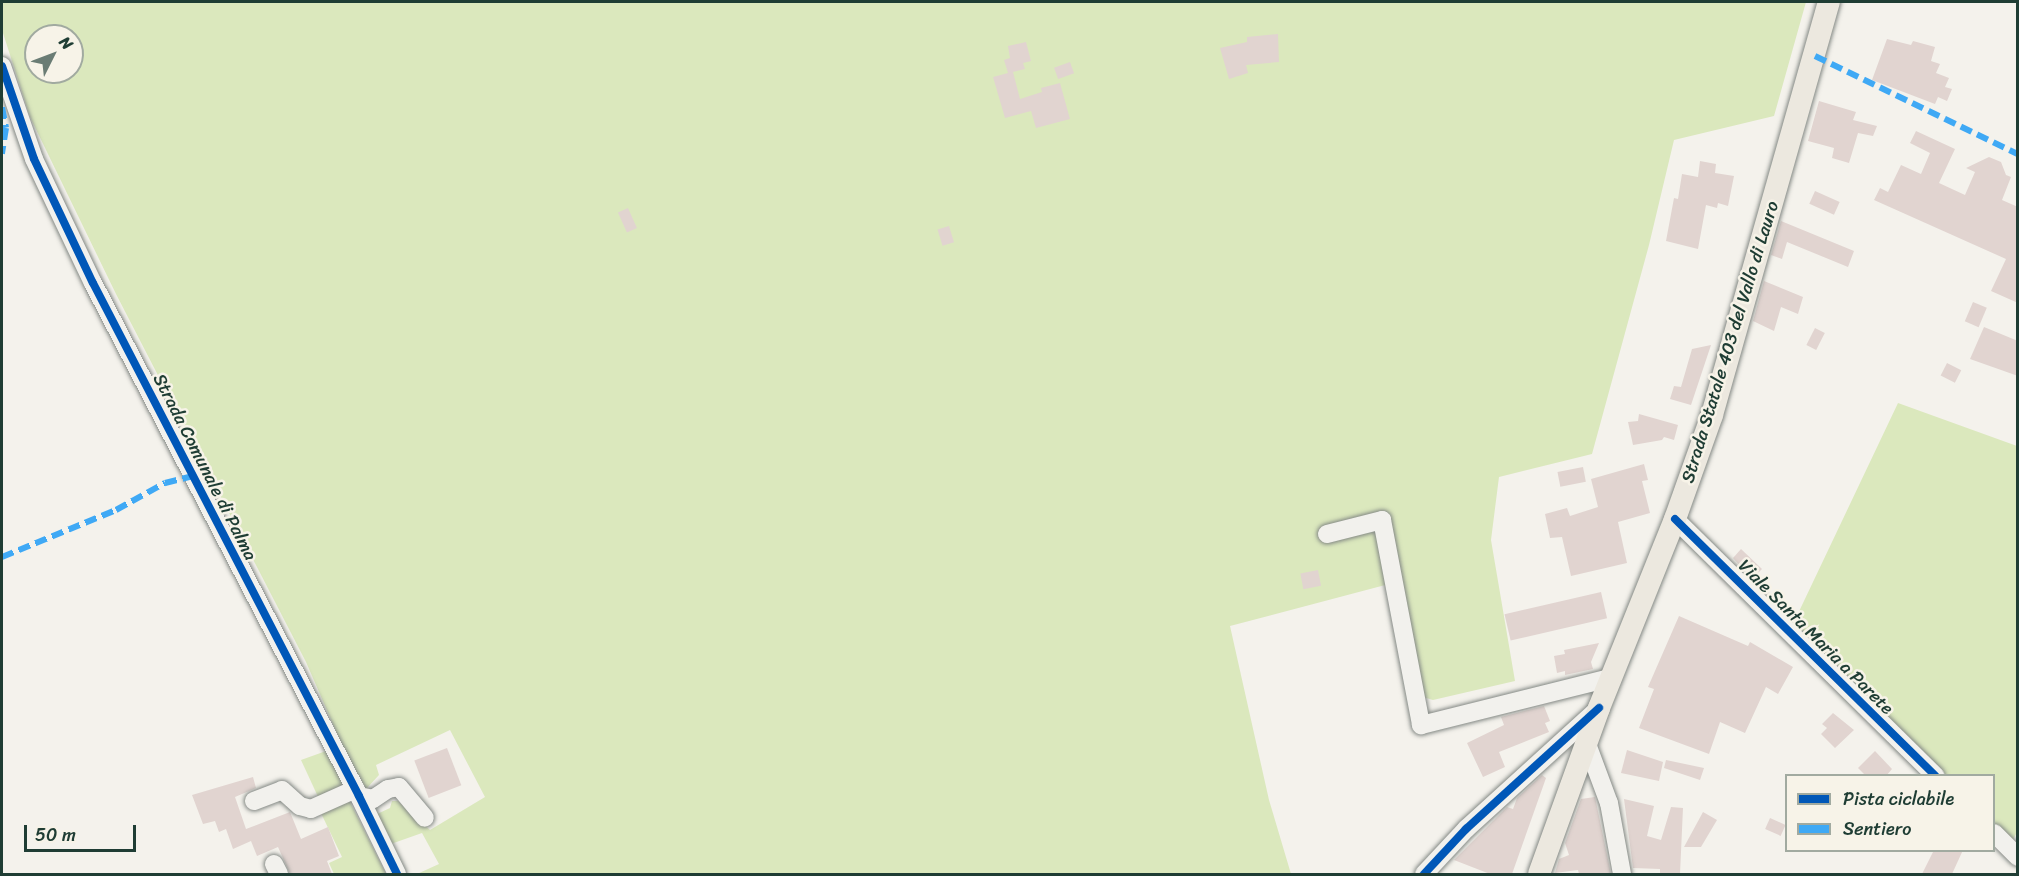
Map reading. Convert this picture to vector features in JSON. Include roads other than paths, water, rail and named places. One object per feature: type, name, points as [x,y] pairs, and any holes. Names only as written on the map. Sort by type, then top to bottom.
[{"type":"main road","name":"Strada Statale 403 del Vallo di Lauro","points":[[1539,874],[1610,678],[1675,519],[1712,415],[1829,2]]},
{"type":"street","name":"Strada Comunale di Palma","points":[[2,66],[34,159],[93,283],[397,874]]},
{"type":"street","name":"Viale Santa Maria a Parete","points":[[1675,519],[1934,774]]},
{"type":"street","points":[[1327,534],[1382,520],[1421,725],[1610,678]]},
{"type":"street","points":[[1424,874],[1474,821],[1568,733],[1599,708]]},
{"type":"street","points":[[1587,744],[1609,803],[1622,874]]},
{"type":"street","points":[[254,801],[282,790],[300,806],[311,808],[357,793],[373,799],[388,789],[399,787],[425,818]]},
{"type":"street","points":[[1995,834],[2018,857]]}]
